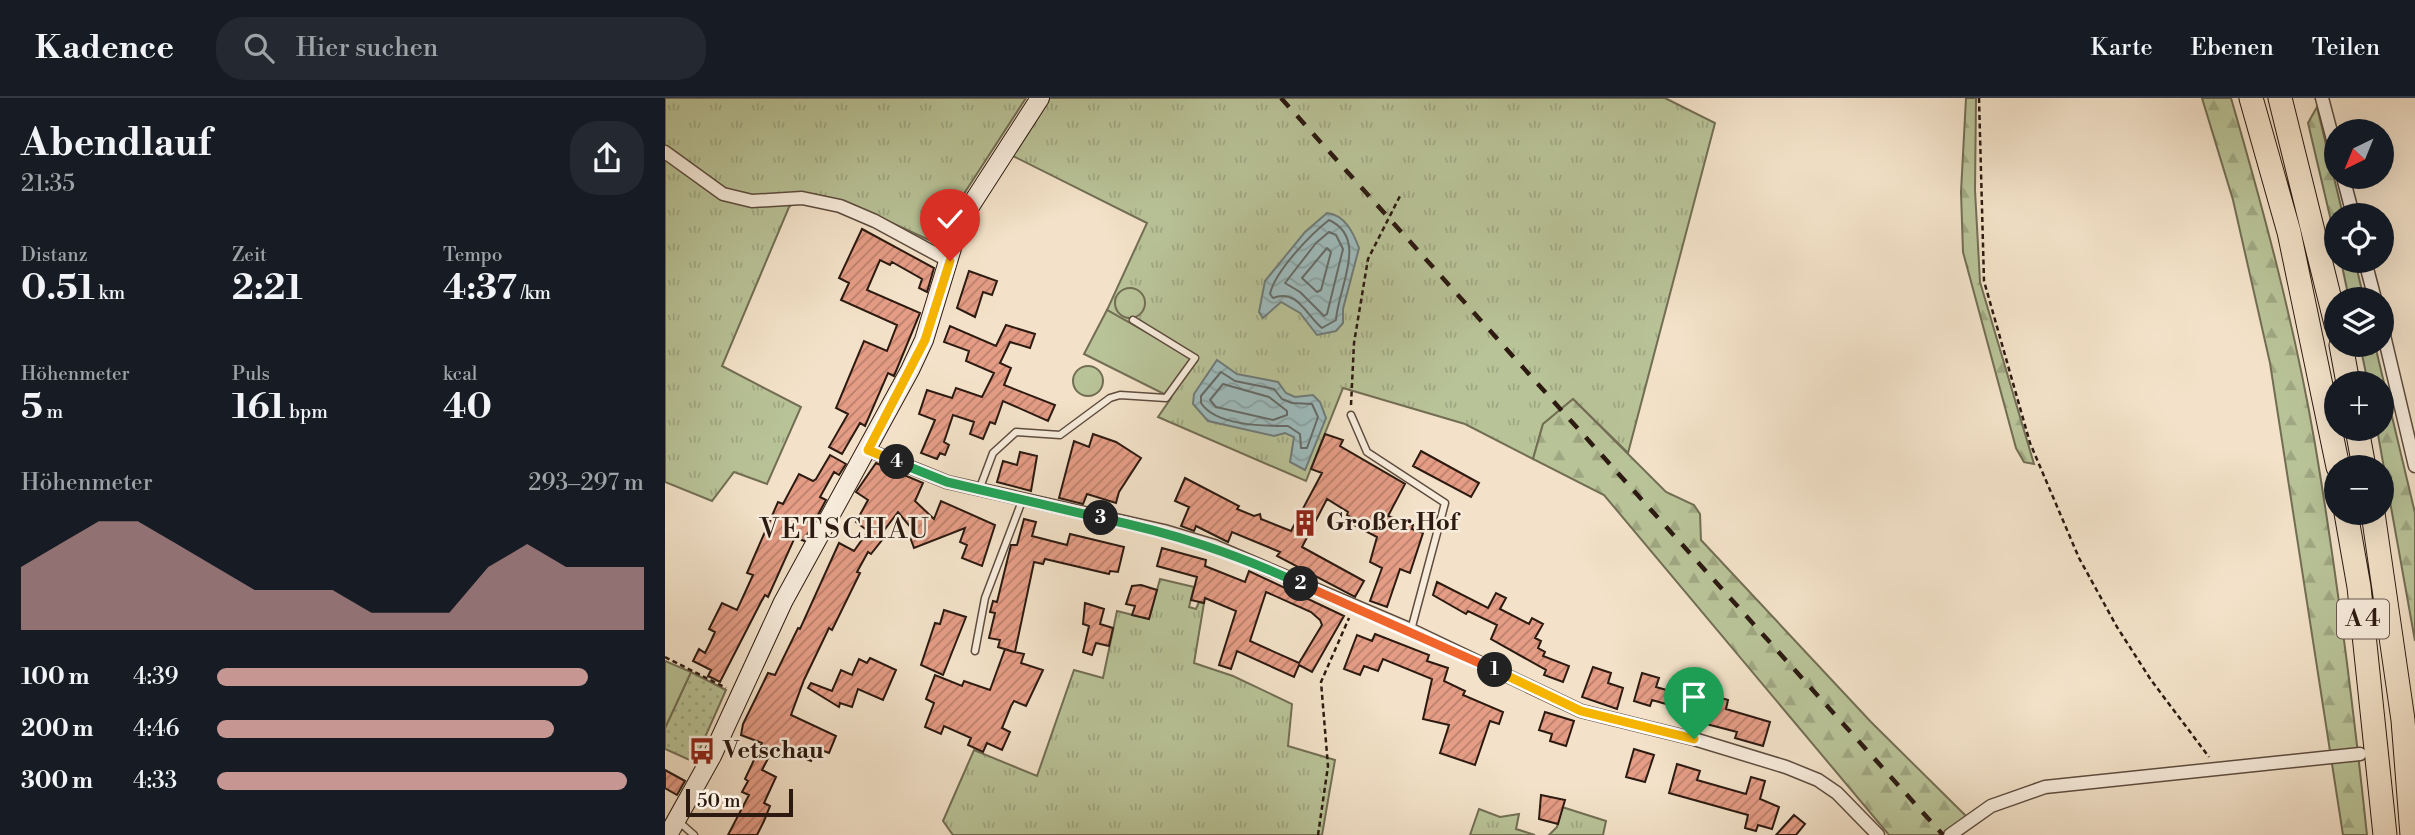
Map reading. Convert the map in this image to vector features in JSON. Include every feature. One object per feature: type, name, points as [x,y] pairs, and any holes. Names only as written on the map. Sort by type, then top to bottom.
[{"type":"highway","points":[[2251,98],[2289,232],[2335,455]]},
{"type":"highway","points":[[2280,98],[2327,287]]},
{"type":"highway","name":"A 4","points":[[2348,525],[2359,587],[2385,835]]},
{"type":"highway","name":"A 4","points":[[2375,525],[2403,720],[2412,835]]},
{"type":"street","points":[[672,827],[712,756],[783,602],[868,450],[925,340],[960,222],[1040,98]]},
{"type":"street","points":[[2322,98],[2328,119]]},
{"type":"street","points":[[665,152],[723,194],[752,201],[802,198],[840,206],[950,261]]},
{"type":"street","points":[[2389,357],[2415,466]]},
{"type":"street","points":[[868,450],[947,482],[1164,531],[1214,546],[1411,630],[1581,711],[1694,739],[1786,767],[1818,780],[1837,793],[1878,835]]},
{"type":"street","points":[[1950,835],[1991,806],[2045,786],[2360,754]]},
{"type":"lane","points":[[979,490],[993,453],[1016,432],[1060,435],[1100,404],[1120,395],[1167,398],[1195,358],[1133,320]]},
{"type":"lane","points":[[1352,415],[1367,452],[1445,503],[1411,630]]},
{"type":"lane","points":[[975,651],[985,598],[1022,501]]},
{"type":"lane","points":[[672,827],[694,835]]},
{"type":"path","points":[[1979,98],[1984,281],[2030,443],[2067,535],[2117,627],[2151,680],[2217,768]]},
{"type":"path","points":[[1352,415],[1354,343],[1368,259],[1401,194]]},
{"type":"path","points":[[1318,835],[1328,766],[1321,682],[1353,607]]},
{"type":"path","points":[[665,657],[727,688]]},
{"type":"green space","points":[[665,98],[1026,98],[958,203],[942,246],[853,205],[805,194],[789,207],[722,366],[801,407],[767,484],[734,472],[712,501],[665,482]]},
{"type":"green space","points":[[1048,98],[1665,98],[1715,123],[1628,453],[1573,399],[1543,424],[1533,459],[1465,424],[1343,388],[1306,481],[1158,417],[1171,398],[1166,395],[1192,358],[1107,310],[1147,223],[1011,155]]},
{"type":"green space","points":[[1966,98],[1976,98],[1975,190],[1980,282],[2034,464],[2024,462],[2016,448],[1963,252],[1961,192]]},
{"type":"green space","points":[[2202,98],[2231,98],[2267,227],[2298,357],[2315,444],[2324,503],[2324,525],[2327,525],[2330,542],[2367,835],[2343,835],[2270,363],[2233,200]]},
{"type":"green space","points":[[2317,107],[2324,136],[2324,189],[2337,189],[2340,203],[2327,203],[2308,123]]},
{"type":"green space","points":[[2344,273],[2358,273],[2361,287],[2346,287]]},
{"type":"green space","points":[[1130,288],[1140,293],[1145,303],[1140,313],[1130,318],[1120,313],[1115,303],[1120,293]]},
{"type":"green space","points":[[1107,310],[1192,358],[1166,395],[1084,354]]},
{"type":"green space","points":[[2363,357],[2378,357],[2381,371],[2365,371]]},
{"type":"green space","points":[[1088,366],[1099,370],[1103,381],[1099,392],[1088,396],[1077,392],[1073,381],[1077,370]]},
{"type":"green space","points":[[1573,399],[1666,492],[1694,505],[1700,514],[1701,540],[1871,722],[1968,818],[1949,835],[1889,835],[1604,495],[1533,459],[1543,424]]},
{"type":"green space","points":[[2394,425],[2415,513],[2415,641],[2394,524],[2394,455],[2382,455],[2379,441],[2394,441]]},
{"type":"green space","points":[[1160,579],[1194,587],[1189,607],[1196,609],[1199,602],[1204,603],[1194,663],[1233,676],[1292,704],[1288,746],[1335,760],[1322,835],[953,835],[943,821],[974,750],[1037,776],[1074,670],[1103,678],[1117,611],[1149,619]]},
{"type":"green space","points":[[665,661],[691,672],[665,728]]},
{"type":"green space","points":[[691,672],[726,690],[694,762],[665,749],[665,728]]},
{"type":"green space","points":[[1562,807],[1606,821],[1603,835],[1549,835],[1557,827]]},
{"type":"green space","points":[[1479,809],[1500,817],[1519,814],[1516,829],[1535,835],[1470,835]]},
{"type":"water","points":[[1327,213],[1343,221],[1351,230],[1359,248],[1343,309],[1343,323],[1336,331],[1317,335],[1300,313],[1281,302],[1263,318],[1259,312],[1265,281],[1305,232]]},
{"type":"water","points":[[1217,360],[1237,374],[1278,382],[1286,393],[1295,397],[1313,395],[1320,402],[1326,418],[1305,470],[1290,462],[1294,437],[1285,433],[1274,436],[1208,421],[1193,404],[1194,394]]},
{"type":"building","points":[[862,229],[934,268],[927,292],[919,288],[922,279],[892,262],[890,265],[880,260],[867,290],[920,313],[894,376],[888,373],[865,426],[860,423],[842,454],[829,447],[848,414],[836,408],[864,341],[887,351],[897,325],[841,300],[849,283],[839,278]]},
{"type":"building","points":[[969,271],[997,281],[992,295],[983,292],[975,317],[957,308]]},
{"type":"building","points":[[1006,325],[1035,334],[1030,348],[1010,342],[1000,363],[1011,368],[1004,385],[1055,405],[1048,421],[1003,401],[995,424],[990,422],[983,439],[970,434],[974,422],[953,415],[944,442],[949,445],[945,455],[940,453],[937,459],[921,453],[935,420],[919,414],[927,390],[952,398],[956,388],[982,397],[994,373],[966,361],[969,351],[944,342],[950,326],[996,346]]},
{"type":"building","points":[[1093,434],[1116,442],[1141,458],[1119,492],[1116,503],[1087,494],[1083,504],[1059,498],[1074,441],[1089,447]]},
{"type":"building","points":[[1325,434],[1343,440],[1340,446],[1405,484],[1388,516],[1413,525],[1412,529],[1423,533],[1410,573],[1400,569],[1387,607],[1370,601],[1382,568],[1370,562],[1377,537],[1352,524],[1354,519],[1347,515],[1348,512],[1327,499],[1302,547],[1364,581],[1355,597],[1277,556],[1280,552],[1232,532],[1228,542],[1196,526],[1194,531],[1181,526],[1189,507],[1175,501],[1185,478],[1239,506],[1237,509],[1254,516],[1260,514],[1261,519],[1291,531],[1322,473],[1311,469]]},
{"type":"building","points":[[1421,451],[1479,483],[1471,497],[1413,466]]},
{"type":"building","points":[[1020,452],[1037,456],[1031,491],[997,482],[1003,461],[1017,465]]},
{"type":"building","points":[[830,455],[846,464],[839,475],[834,472],[820,497],[826,500],[804,541],[795,537],[768,597],[765,595],[761,602],[720,682],[708,676],[711,670],[693,661],[699,649],[705,653],[710,643],[715,632],[709,629],[722,603],[737,610],[753,575],[747,573],[778,502],[783,504],[799,474],[813,481],[816,479]]},
{"type":"building","points":[[876,463],[923,483],[915,501],[934,519],[941,501],[995,525],[982,566],[962,558],[967,545],[960,542],[965,528],[914,548],[910,537],[917,535],[898,512],[879,537],[882,540],[871,554],[868,552],[857,572],[860,573],[832,630],[829,628],[791,715],[836,736],[829,753],[816,748],[811,761],[774,747],[762,770],[776,777],[764,803],[770,806],[757,835],[728,835],[749,795],[742,792],[748,781],[745,779],[762,743],[741,735],[743,724],[768,673],[775,675],[798,628],[800,629],[839,543],[854,551],[868,531],[856,522],[868,500],[856,492]]},
{"type":"building","points":[[1024,519],[1036,522],[1032,536],[1067,545],[1070,534],[1124,547],[1118,572],[1110,571],[1109,574],[1045,559],[1043,564],[1034,562],[1015,652],[1024,654],[1021,663],[1043,670],[1026,706],[1014,701],[1011,706],[1002,728],[1010,732],[1002,750],[987,743],[983,752],[968,745],[971,738],[944,726],[941,734],[925,727],[934,703],[926,699],[935,675],[962,686],[964,681],[990,690],[1005,649],[998,647],[1000,640],[989,638],[995,613],[990,612],[993,601],[997,602],[1011,545],[1017,545]]},
{"type":"building","points":[[1162,548],[1206,560],[1205,566],[1245,582],[1249,571],[1344,616],[1312,672],[1299,665],[1294,677],[1237,651],[1231,669],[1219,665],[1236,611],[1205,598],[1204,603],[1191,600],[1197,577],[1157,566]],"holes":[[[1266,592],[1311,612],[1322,625],[1299,663],[1250,641]]]},
{"type":"building","points":[[1437,582],[1488,608],[1496,593],[1506,598],[1500,609],[1529,624],[1532,618],[1543,624],[1535,638],[1541,641],[1538,648],[1545,652],[1543,656],[1569,666],[1563,682],[1544,675],[1546,670],[1491,639],[1497,625],[1468,611],[1466,614],[1433,595]]},
{"type":"building","points":[[1141,585],[1157,590],[1149,619],[1132,615],[1135,606],[1126,604],[1132,586]]},
{"type":"building","points":[[1085,603],[1104,609],[1100,624],[1113,628],[1109,646],[1096,643],[1092,655],[1083,652],[1089,626],[1083,624]]},
{"type":"building","points":[[944,610],[966,617],[943,675],[921,665],[935,623],[940,624]]},
{"type":"building","points":[[1375,634],[1429,655],[1427,661],[1448,668],[1444,681],[1465,691],[1463,695],[1503,712],[1499,724],[1490,721],[1475,765],[1440,753],[1449,725],[1423,719],[1432,679],[1383,659],[1378,671],[1364,666],[1360,675],[1344,669],[1357,635],[1372,641]]},
{"type":"building","points":[[870,658],[896,670],[883,700],[858,689],[852,707],[840,703],[839,707],[808,688],[811,683],[832,691],[841,670],[852,675],[859,659],[867,663]]},
{"type":"building","points":[[1593,667],[1611,673],[1608,683],[1623,688],[1617,709],[1582,697]]},
{"type":"building","points":[[1642,673],[1659,678],[1656,687],[1670,691],[1666,704],[1652,700],[1650,706],[1634,701]]},
{"type":"building","points":[[1703,693],[1728,700],[1726,709],[1770,722],[1763,746],[1735,738],[1737,732],[1695,721]]},
{"type":"building","points":[[1545,712],[1574,721],[1566,746],[1550,741],[1552,734],[1539,730]]},
{"type":"building","points":[[1634,749],[1654,755],[1645,782],[1626,777]]},
{"type":"building","points":[[1677,764],[1700,771],[1697,780],[1746,794],[1751,777],[1765,781],[1760,799],[1779,807],[1772,829],[1758,825],[1756,831],[1745,828],[1748,815],[1669,793]]},
{"type":"building","points":[[665,770],[685,781],[677,795],[665,788]]},
{"type":"building","points":[[1541,795],[1565,800],[1558,824],[1539,819]]},
{"type":"building","points":[[1794,815],[1805,824],[1796,835],[1776,835]]},
{"type":"railway","points":[[1281,98],[1943,835]]},
{"type":"place","name":"Großer Hof","points":[[1305,523]]},
{"type":"place","name":"Vetschau","points":[[702,751]]},
{"type":"district","name":"VETSCHAU","points":[[845,529]]},
{"type":"route","points":[[950,261],[925,340],[868,450],[947,482],[1164,531],[1214,546],[1411,630],[1581,711],[1694,739]]}]
